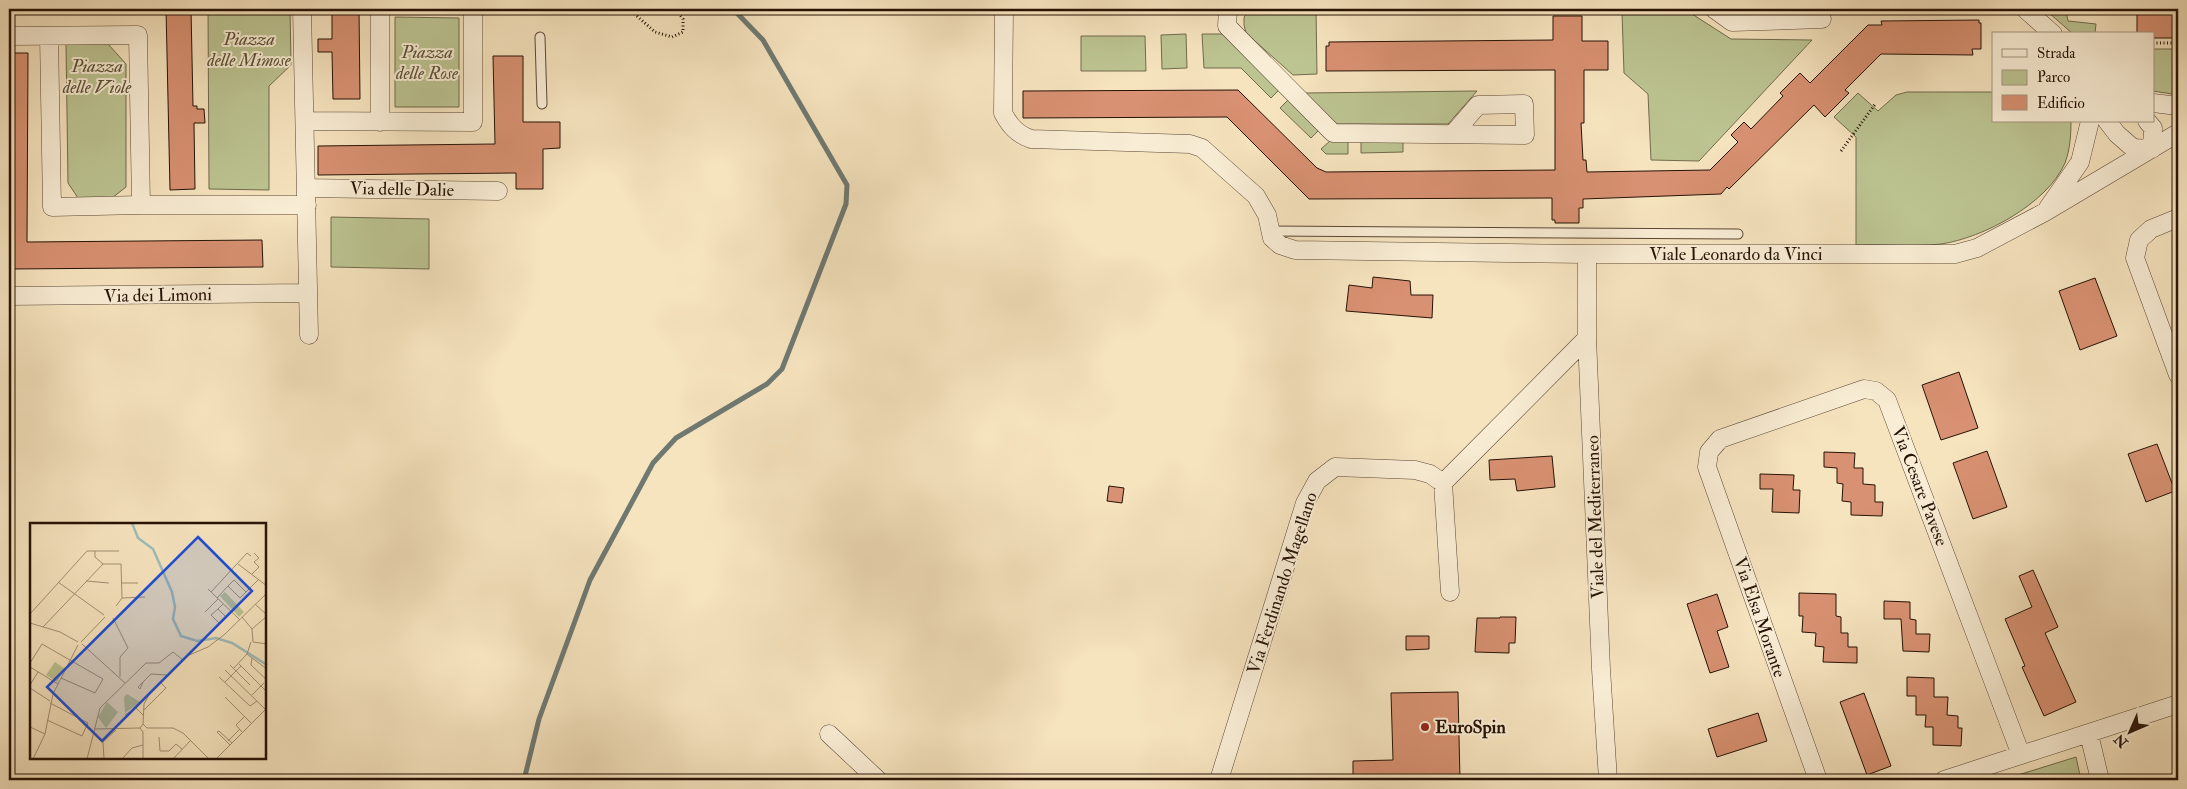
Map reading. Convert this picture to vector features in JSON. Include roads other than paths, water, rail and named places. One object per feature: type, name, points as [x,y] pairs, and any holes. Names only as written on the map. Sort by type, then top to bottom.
[{"type":"street","points":[[302,9],[309,335]]},
{"type":"street","points":[[380,9],[380,122]]},
{"type":"street","points":[[305,121],[473,122],[473,9]]},
{"type":"street","name":"Viale Leonardo da Vinci","points":[[1004,9],[1003,113],[1010,126],[1021,135],[1031,139],[1190,144],[1202,148],[1256,196],[1267,215],[1272,238],[1280,245],[1295,250],[1587,254],[1955,254],[1977,248],[2045,212],[2178,133]]},
{"type":"street","points":[[1228,9],[1227,26],[1332,133],[1453,134]]},
{"type":"street","points":[[1714,9],[1732,22],[1822,19]]},
{"type":"street","points":[[2025,9],[2051,32]]},
{"type":"street","points":[[9,36],[138,35],[140,205]]},
{"type":"street","points":[[49,36],[52,206],[140,205],[306,196]]},
{"type":"street","points":[[2154,103],[2178,106]]},
{"type":"street","points":[[2045,212],[2080,162],[2090,122]]},
{"type":"street","points":[[2108,122],[2132,148],[2152,149],[2153,128],[2148,122]]},
{"type":"street","name":"Via delle Dalie","points":[[306,196],[498,191]]},
{"type":"street","points":[[2178,218],[2151,229],[2139,240],[2135,258],[2178,375]]},
{"type":"street","name":"Viale del Mediterraneo","points":[[1587,254],[1587,338],[1600,660],[1608,780]]},
{"type":"street","name":"Via dei Limoni","points":[[9,296],[308,293]]},
{"type":"street","points":[[1450,592],[1443,483],[1587,338]]},
{"type":"street","name":"Via Cesare Pavese","points":[[1709,452],[1720,439],[1864,389],[1876,391],[1887,400],[2021,755]]},
{"type":"street","name":"Via Elsa Morante","points":[[1709,452],[1707,467],[1818,780]]},
{"type":"street","name":"Via Ferdinando Magellano","points":[[1219,780],[1305,503],[1317,481],[1335,466],[1415,470],[1430,474],[1443,483]]},
{"type":"street","points":[[1944,780],[2178,704]]},
{"type":"street","points":[[829,734],[878,780]]},
{"type":"street","points":[[2089,734],[2100,780]]},
{"type":"lane","points":[[540,37],[542,104]]},
{"type":"lane","name":"Viale Leonardo da Vinci","points":[[1270,231],[1738,234]]},
{"type":"waterway","points":[[524,780],[539,719],[590,580],[653,463],[676,438],[767,384],[782,369],[846,204],[847,185],[763,40],[733,9]]},
{"type":"place","name":"EuroSpin","points":[[1425,727]]},
{"type":"park label","name":"Piazza delle Mimose","points":[[249,49]]},
{"type":"park label","name":"Piazza delle Rose","points":[[427,62]]},
{"type":"park label","name":"Piazza delle Viole","points":[[97,76]]}]
